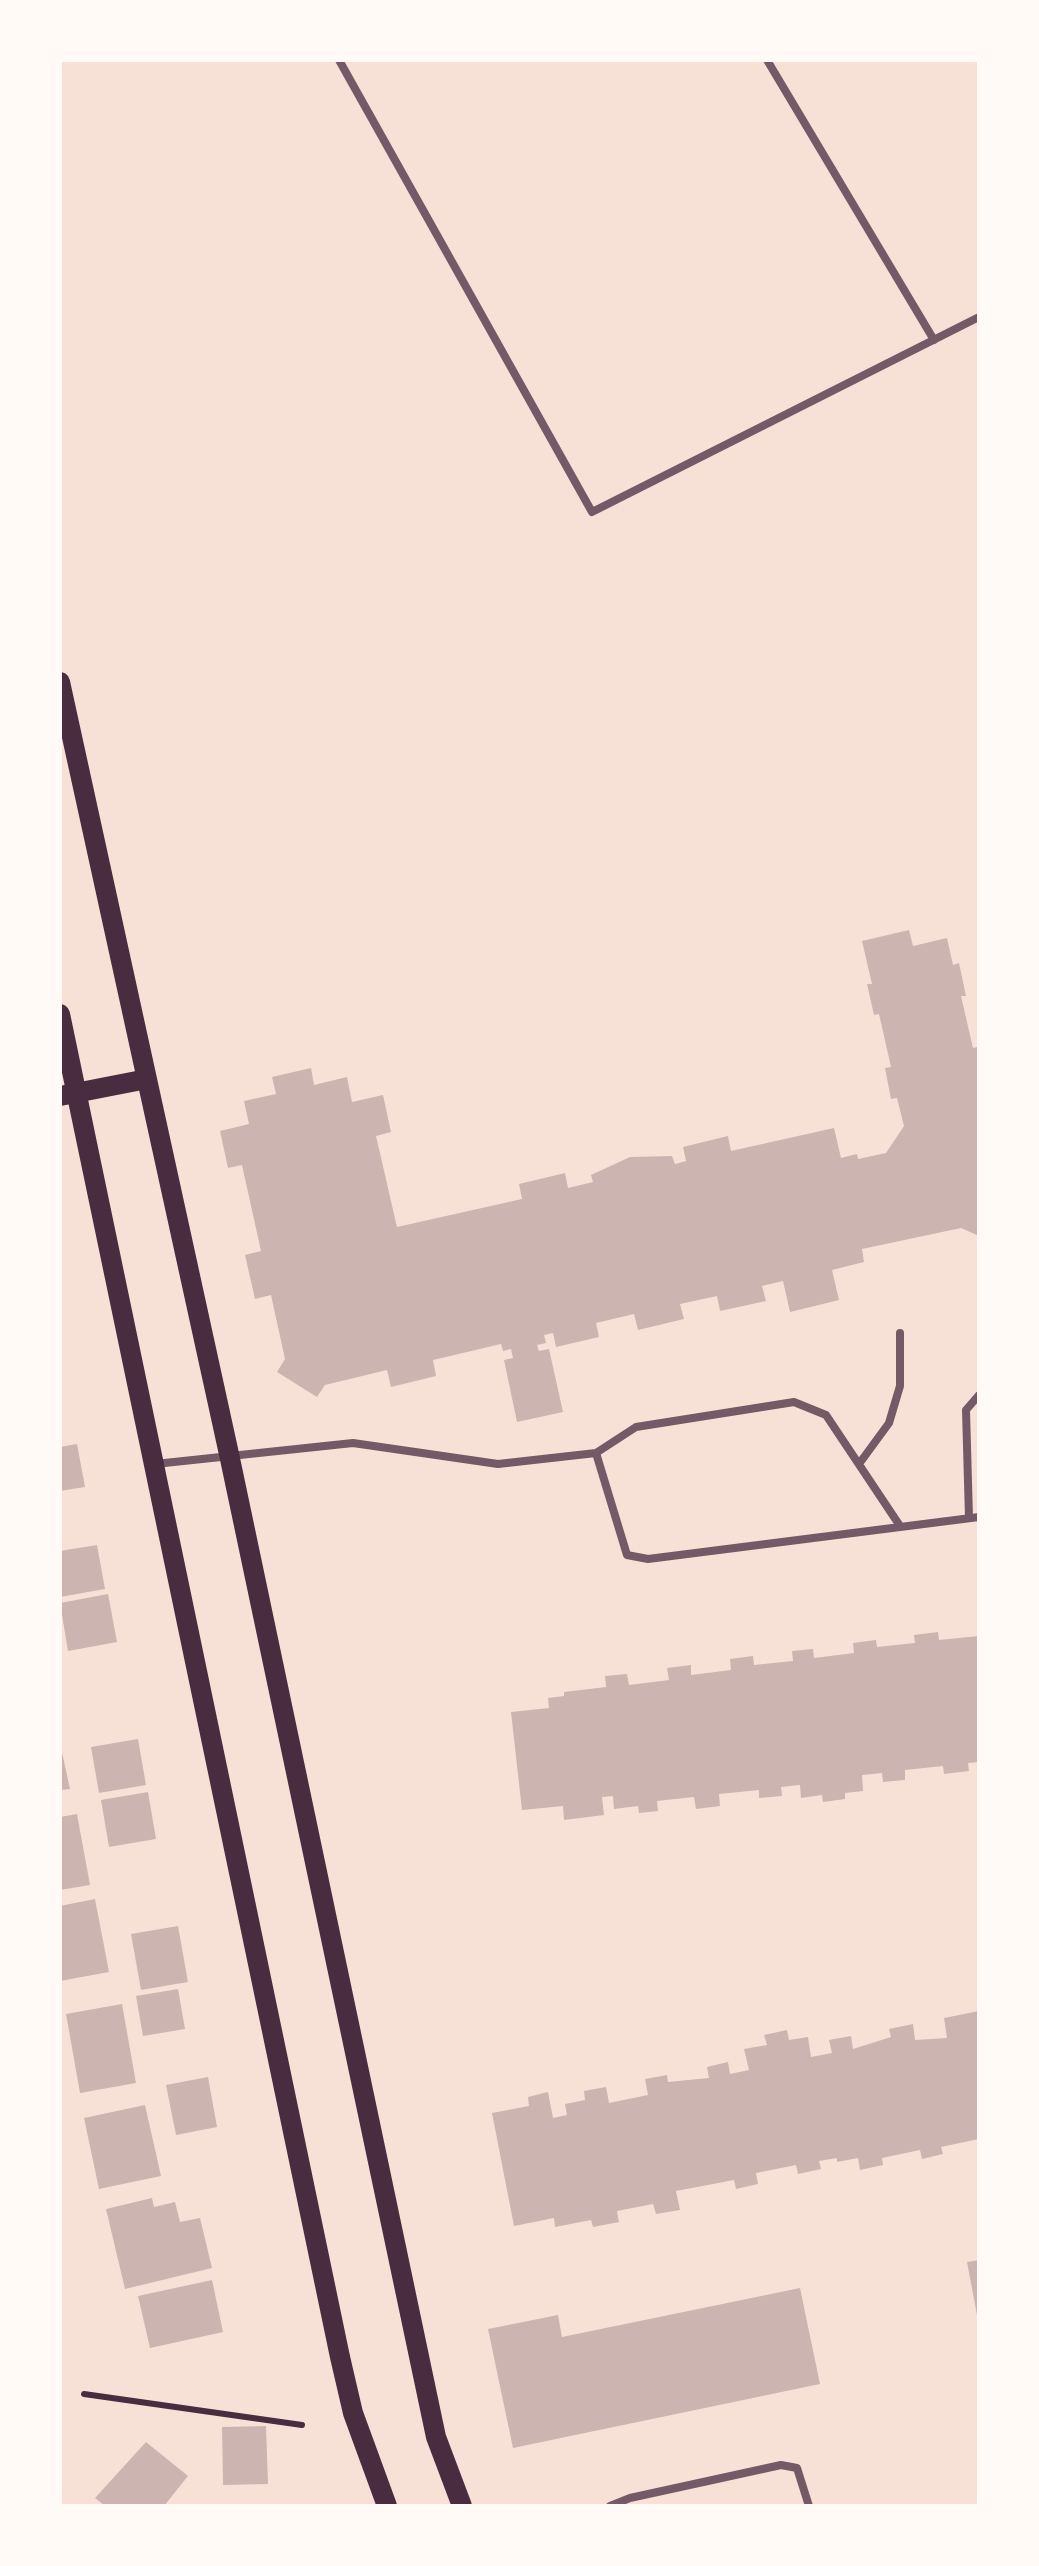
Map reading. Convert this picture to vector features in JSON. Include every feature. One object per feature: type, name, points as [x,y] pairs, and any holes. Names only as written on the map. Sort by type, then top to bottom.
[{"type":"main road","points":[[60,682],[229,1454],[436,2437],[462,2506]]},
{"type":"main road","points":[[60,1014],[68,1095],[154,1464],[340,2356],[353,2413],[386,2506]]},
{"type":"main road","points":[[68,1095],[146,1079]]},
{"type":"lane","points":[[339,60],[592,512],[979,317]]},
{"type":"lane","points":[[767,60],[934,340]]},
{"type":"lane","points":[[858,1464],[889,1423],[900,1386],[900,1333]]},
{"type":"lane","points":[[596,1453],[627,1554],[648,1560],[974,1517],[966,1410],[979,1395]]},
{"type":"lane","points":[[154,1464],[353,1442],[498,1464],[596,1453],[636,1427],[794,1402],[826,1415],[900,1526]]},
{"type":"lane","points":[[610,2506],[630,2498],[781,2465],[797,2468],[809,2506]]},
{"type":"path","points":[[84,2394],[302,2425]]},
{"type":"building","points":[[909,930],[913,946],[947,938],[953,965],[959,963],[966,996],[961,996],[973,1048],[977,1047],[979,1056],[979,1236],[961,1228],[862,1249],[864,1262],[832,1270],[839,1300],[790,1312],[783,1281],[762,1286],[766,1301],[720,1311],[717,1296],[680,1304],[684,1319],[638,1330],[634,1314],[596,1323],[599,1337],[556,1347],[553,1333],[544,1335],[546,1343],[537,1345],[539,1351],[549,1349],[563,1412],[517,1422],[504,1360],[513,1358],[511,1349],[503,1351],[501,1344],[433,1360],[436,1376],[391,1387],[387,1370],[325,1385],[317,1397],[277,1372],[285,1359],[271,1295],[255,1299],[245,1255],[261,1251],[242,1165],[228,1168],[220,1131],[249,1124],[244,1101],[276,1094],[272,1077],[311,1068],[314,1085],[347,1077],[352,1102],[383,1095],[391,1132],[376,1136],[397,1227],[522,1199],[519,1184],[565,1173],[568,1188],[593,1182],[591,1175],[630,1157],[672,1156],[675,1164],[686,1161],[683,1147],[728,1136],[731,1151],[834,1128],[841,1158],[886,1153],[904,1126],[897,1098],[891,1099],[885,1068],[891,1067],[879,1014],[874,1015],[862,941]]},
{"type":"building","points":[[77,1444],[85,1487],[60,1491],[60,1447]]},
{"type":"building","points":[[97,1545],[105,1589],[60,1597],[60,1551]]},
{"type":"building","points":[[108,1594],[117,1642],[68,1651],[60,1603]]},
{"type":"building","points":[[938,1632],[939,1640],[979,1636],[979,1762],[968,1763],[969,1771],[944,1774],[943,1766],[905,1770],[905,1780],[883,1782],[882,1773],[862,1775],[863,1791],[823,1802],[822,1795],[801,1798],[800,1785],[781,1787],[782,1796],[759,1798],[759,1790],[719,1794],[720,1806],[696,1809],[694,1797],[657,1801],[658,1811],[639,1813],[638,1806],[614,1809],[613,1796],[602,1797],[604,1815],[564,1820],[563,1806],[522,1810],[511,1712],[549,1708],[548,1698],[564,1696],[564,1692],[606,1687],[605,1676],[627,1674],[629,1685],[669,1680],[667,1668],[691,1665],[691,1675],[731,1670],[730,1659],[753,1656],[754,1665],[793,1661],[792,1651],[813,1649],[814,1658],[854,1653],[853,1643],[876,1640],[877,1647],[915,1643],[914,1635]]},
{"type":"building","points":[[138,1739],[146,1785],[99,1793],[91,1747]]},
{"type":"building","points":[[60,1743],[70,1789],[60,1790]]},
{"type":"building","points":[[148,1792],[156,1839],[109,1847],[101,1800]]},
{"type":"building","points":[[77,1814],[90,1885],[60,1890],[60,1817]]},
{"type":"building","points":[[95,1899],[109,1972],[60,1981],[60,1906]]},
{"type":"building","points":[[178,1926],[188,1982],[141,1990],[131,1934]]},
{"type":"building","points":[[178,1989],[185,2029],[143,2036],[136,1996]]},
{"type":"building","points":[[122,2004],[136,2083],[80,2093],[66,2014]]},
{"type":"building","points":[[979,2011],[979,2139],[941,2147],[943,2154],[922,2159],[920,2150],[882,2158],[883,2165],[860,2170],[858,2158],[837,2162],[837,2158],[819,2161],[821,2169],[798,2174],[796,2165],[756,2173],[758,2184],[736,2189],[734,2180],[676,2191],[680,2210],[656,2214],[653,2204],[617,2211],[619,2222],[593,2227],[591,2220],[555,2227],[554,2218],[514,2226],[492,2113],[529,2106],[528,2097],[548,2092],[553,2118],[567,2115],[565,2104],[585,2100],[584,2091],[606,2087],[609,2103],[648,2095],[645,2079],[667,2075],[668,2082],[709,2078],[707,2067],[728,2062],[730,2074],[749,2070],[744,2049],[767,2045],[764,2035],[787,2030],[789,2040],[808,2037],[811,2057],[832,2053],[829,2040],[851,2036],[853,2049],[891,2037],[889,2029],[913,2024],[915,2040],[947,2038],[944,2018]]},
{"type":"building","points":[[208,2077],[217,2127],[176,2135],[166,2085]]},
{"type":"building","points":[[145,2105],[161,2176],[99,2189],[84,2118]]},
{"type":"building","points":[[152,2198],[154,2207],[175,2202],[180,2222],[200,2218],[212,2268],[125,2289],[106,2209]]},
{"type":"building","points":[[979,2260],[979,2315],[977,2315],[967,2262]]},
{"type":"building","points":[[212,2280],[223,2332],[150,2348],[138,2296]]},
{"type":"building","points":[[800,2288],[820,2384],[513,2448],[488,2329],[558,2315],[562,2337]]},
{"type":"building","points":[[266,2426],[268,2484],[223,2485],[222,2427]]},
{"type":"building","points":[[146,2442],[188,2476],[164,2506],[105,2506],[95,2498]]}]
